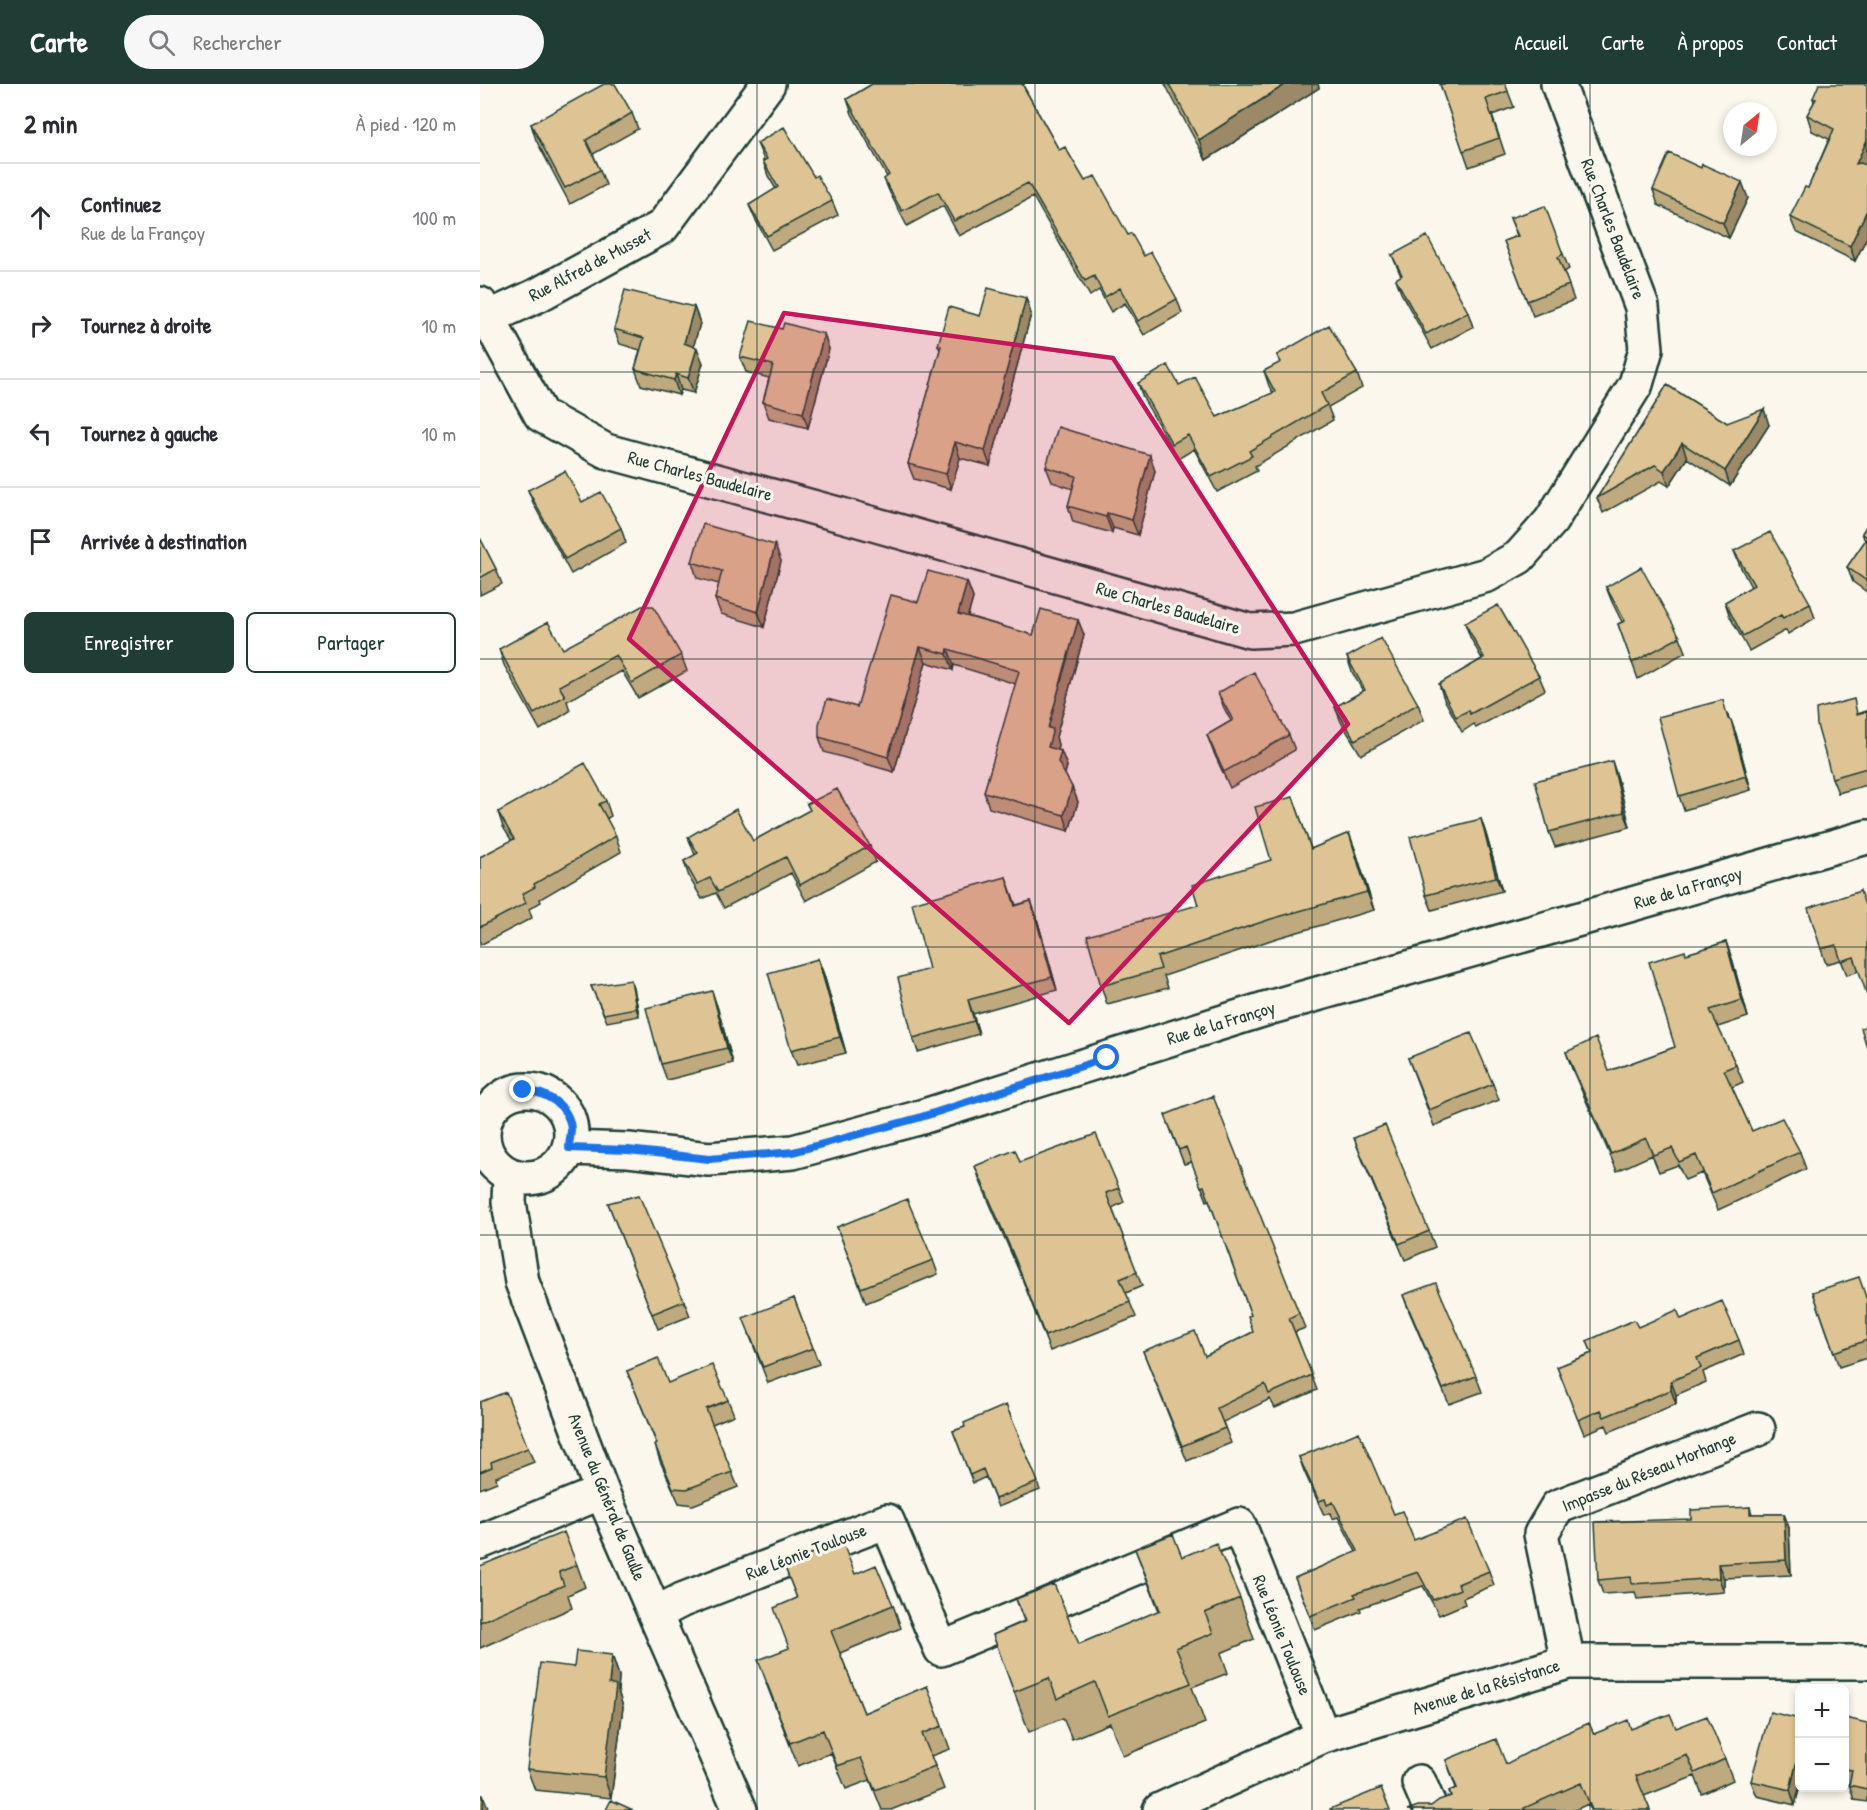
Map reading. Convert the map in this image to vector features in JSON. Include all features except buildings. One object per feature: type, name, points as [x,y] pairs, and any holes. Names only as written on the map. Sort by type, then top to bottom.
[{"type":"street","name":"Rue Alfred de Musset","points":[[484,311],[538,295],[662,227],[768,84]]},
{"type":"street","name":"Rue Charles Baudelaire","points":[[484,311],[541,416],[606,451],[1250,631],[1294,629],[1487,574],[1519,557],[1551,521],[1636,384],[1646,349],[1642,307],[1558,84]]},
{"type":"street","name":"Rue de la Françoy","points":[[569,1148],[628,1150],[709,1159],[793,1152],[918,1118],[1268,1008],[1867,837]]},
{"type":"street","points":[[523,1090],[543,1093],[558,1104],[567,1116],[571,1129],[569,1148],[564,1159],[549,1172],[531,1178],[510,1175],[495,1164],[489,1156],[484,1142],[483,1119],[507,1095],[523,1090]]},
{"type":"street","name":"Avenue du Général de Gaulle","points":[[510,1175],[509,1202],[522,1282],[602,1492],[740,1810]]},
{"type":"street","name":"Impasse du Réseau Morhange","points":[[1568,1662],[1541,1534],[1557,1507],[1758,1429]]},
{"type":"street","points":[[480,1542],[602,1492]]},
{"type":"street","name":"Rue Léonie Toulouse","points":[[655,1614],[682,1600],[887,1521],[941,1649],[1239,1525],[1323,1736]]},
{"type":"street","name":"Avenue de la Résistance","points":[[1160,1810],[1323,1736],[1568,1662],[1867,1662]]},
{"type":"highlighted area","points":[[784,313],[1113,358],[1348,724],[1069,1023],[629,639]]},
{"type":"route","points":[[523,1090],[543,1093],[563,1109],[571,1129],[569,1148],[628,1150],[709,1159],[793,1152],[918,1118],[1107,1058]]}]
